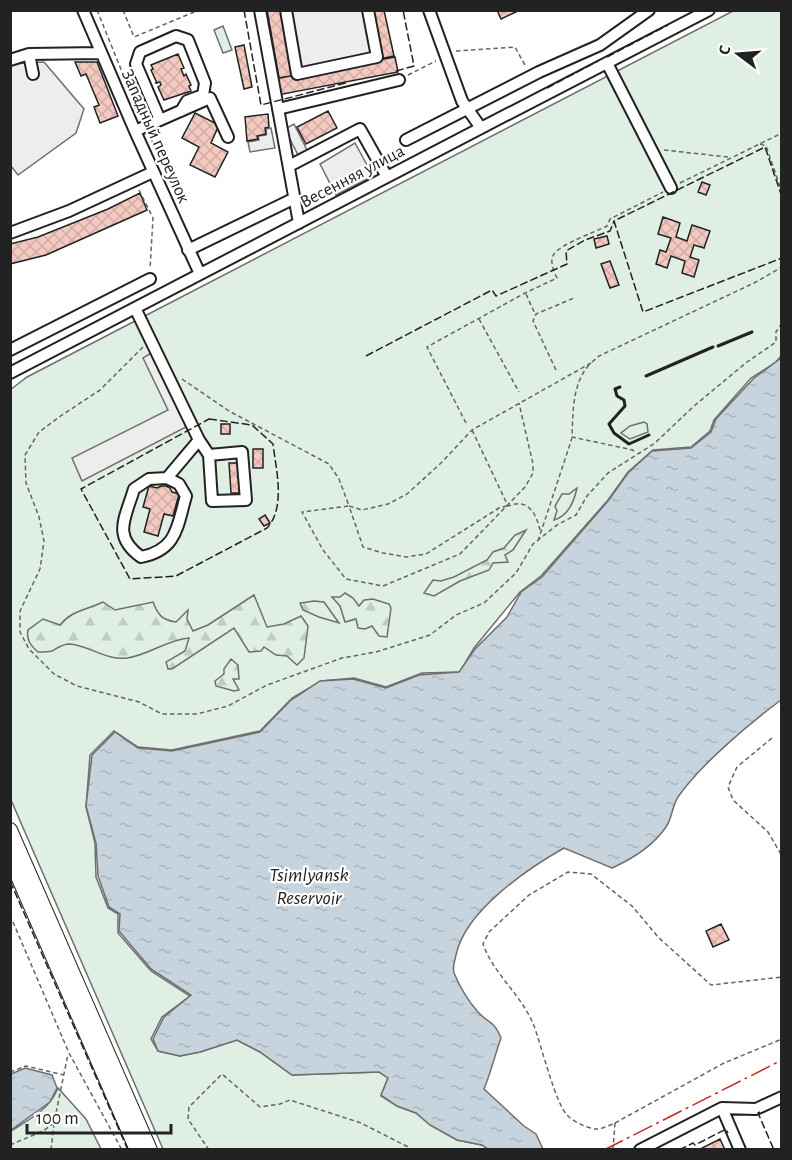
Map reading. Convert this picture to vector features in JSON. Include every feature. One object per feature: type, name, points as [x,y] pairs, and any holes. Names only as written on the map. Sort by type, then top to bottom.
[{"type":"main road","points":[[10,830],[150,1149]]},
{"type":"main road","points":[[10,858],[137,1149]]},
{"type":"street","name":"Западный переулок","points":[[83,10],[101,53],[140,129],[153,172],[200,274]]},
{"type":"street","points":[[260,10],[299,223]]},
{"type":"street","points":[[286,10],[297,74],[377,57],[368,10]]},
{"type":"street","points":[[406,140],[531,76],[600,45],[650,10]]},
{"type":"street","name":"Весенняя улица","points":[[10,374],[709,10]]},
{"type":"street","points":[[433,12],[462,101],[481,128]]},
{"type":"street","points":[[160,120],[136,64],[140,52],[176,36],[188,40],[206,83],[203,95],[187,101],[181,111]]},
{"type":"street","points":[[10,60],[29,54],[101,53]]},
{"type":"street","points":[[29,54],[33,74]]},
{"type":"street","points":[[607,63],[671,188]]},
{"type":"street","points":[[278,109],[399,80]]},
{"type":"street","points":[[140,129],[210,99],[228,137]]},
{"type":"street","points":[[289,166],[360,129],[390,175]]},
{"type":"street","points":[[10,233],[69,212],[153,172]]},
{"type":"street","points":[[188,250],[295,198]]},
{"type":"street","points":[[10,350],[150,279]]},
{"type":"street","points":[[135,308],[199,440],[209,455],[213,501],[246,500],[242,452],[209,455]]},
{"type":"street","points":[[75,317],[84,335]]},
{"type":"street","points":[[167,478],[179,484],[186,496],[173,539],[165,548],[141,557],[128,547],[122,530],[134,489],[149,480],[167,478],[199,440]]},
{"type":"street","points":[[640,1149],[722,1108],[756,1109],[782,1096]]},
{"type":"street","points":[[722,1108],[740,1149]]},
{"type":"path","points":[[98,10],[136,106]]},
{"type":"path","points":[[123,10],[134,37],[199,10]]},
{"type":"path","points":[[399,80],[454,51],[515,47],[531,76]]},
{"type":"path","points":[[140,129],[180,198]]},
{"type":"path","points":[[466,423],[427,347],[525,292],[556,278],[552,260],[554,254],[565,246],[607,226],[610,219],[729,157],[782,133]]},
{"type":"path","points":[[390,175],[394,154],[406,140]]},
{"type":"path","points":[[759,143],[766,146],[782,192]]},
{"type":"path","points":[[651,149],[729,157]]},
{"type":"path","points":[[135,181],[153,218],[150,279]]},
{"type":"path","points":[[519,404],[533,473],[525,487],[508,506],[460,554],[383,586],[346,579],[323,550],[302,512],[349,506],[362,510],[388,504],[407,494],[472,430],[591,363],[599,356],[754,283],[782,267]]},
{"type":"path","points":[[525,292],[536,314]]},
{"type":"path","points":[[556,370],[533,321],[536,314],[574,298]]},
{"type":"path","points":[[478,318],[519,392]]},
{"type":"path","points":[[150,340],[100,390],[39,432],[25,455],[26,483],[45,541],[40,569],[20,611],[20,632],[29,649],[54,674],[77,686],[139,702],[162,714],[197,714],[228,706],[277,681],[342,658],[376,652],[430,635],[456,615],[484,603],[516,573],[533,544],[557,525],[576,515],[587,496],[608,473],[655,443],[694,406],[776,342],[776,332],[782,323]]},
{"type":"path","points":[[538,541],[572,437],[573,399],[591,363]]},
{"type":"path","points":[[167,374],[186,381],[229,411],[329,464],[339,479],[363,546],[383,553],[406,557],[426,554],[499,508],[514,503],[525,504],[533,510],[540,530]]},
{"type":"path","points":[[472,430],[508,506]]},
{"type":"path","points":[[572,437],[633,450],[636,454]]},
{"type":"path","points":[[772,738],[737,767],[728,787],[733,800],[768,832],[782,856]]},
{"type":"path","points":[[782,977],[711,985],[658,937],[632,906],[591,874],[568,872],[529,895],[489,932],[483,944],[488,959],[520,999],[529,1016],[558,1098],[567,1116],[584,1125],[598,1129],[615,1123],[724,1063],[782,1039]]},
{"type":"path","points":[[10,915],[69,1053],[122,1149]]},
{"type":"path","points":[[51,1149],[54,1123],[69,1053]]},
{"type":"path","points":[[10,1072],[26,1066],[64,1076]]},
{"type":"path","points":[[209,1149],[188,1119],[189,1107],[222,1074],[260,1107],[290,1100],[361,1123],[414,1149]]},
{"type":"path","points":[[10,1145],[43,1131],[54,1123]]},
{"type":"path","points":[[613,1149],[615,1123]]},
{"type":"green space","points":[[733,11],[781,11],[781,356],[775,363],[751,378],[714,420],[710,431],[691,447],[653,450],[628,472],[608,500],[541,576],[520,592],[474,648],[460,672],[422,673],[386,687],[354,678],[321,681],[292,698],[260,731],[172,750],[138,747],[114,731],[90,755],[86,807],[95,843],[96,877],[108,908],[118,914],[118,933],[151,971],[190,996],[162,1017],[151,1039],[158,1051],[180,1056],[237,1040],[260,1052],[292,1075],[379,1072],[388,1078],[381,1096],[397,1106],[416,1113],[430,1125],[457,1140],[482,1145],[488,1149],[163,1149],[11,800],[10,390],[27,377]]},
{"type":"green space","points":[[223,26],[232,50],[223,53],[214,30]]},
{"type":"green space","points":[[644,422],[647,424],[648,432],[630,439],[621,433],[630,426]]},
{"type":"green space","points":[[577,488],[570,508],[554,520],[557,511],[555,506],[562,494],[569,494]]},
{"type":"green space","points":[[526,530],[513,550],[505,555],[508,562],[493,563],[489,570],[460,581],[434,596],[424,593],[433,580],[441,581],[454,577],[487,560],[493,552],[504,548],[515,535]]},
{"type":"green space","points":[[345,593],[359,606],[364,600],[373,599],[389,604],[391,608],[387,637],[379,636],[372,626],[365,629],[358,628],[356,619],[345,622],[340,606],[332,597],[340,597]]},
{"type":"green space","points":[[254,595],[267,627],[284,624],[301,616],[308,626],[304,658],[297,665],[287,656],[276,655],[264,647],[261,651],[249,652],[234,628],[172,669],[168,669],[166,662],[185,651],[189,638],[127,658],[112,657],[69,644],[52,651],[38,652],[28,640],[28,630],[43,619],[60,625],[75,613],[103,602],[115,610],[153,602],[161,616],[176,622],[188,610],[187,619],[193,631],[208,625]]},
{"type":"green space","points":[[324,602],[339,623],[303,610],[300,603]]},
{"type":"green space","points":[[231,659],[238,665],[239,679],[233,679],[239,690],[234,691],[216,686],[215,681],[224,674],[224,669]]},
{"type":"green space","points":[[58,1088],[86,1119],[101,1149],[11,1149],[11,1131],[44,1108]]},
{"type":"shaded area","points":[[285,11],[367,11],[377,57],[298,73]]},
{"type":"shaded area","points":[[44,62],[84,109],[76,133],[18,175],[11,166],[11,64]]},
{"type":"shaded area","points":[[294,124],[308,152],[299,157],[285,129]]},
{"type":"shaded area","points":[[271,128],[275,148],[250,152],[248,142],[259,140],[258,136],[266,135],[266,129]]},
{"type":"shaded area","points":[[355,143],[373,176],[336,195],[320,164]]},
{"type":"shaded area","points":[[151,353],[188,426],[82,481],[72,458],[168,410],[143,358]]},
{"type":"water","name":"Tsimlyansk Reservoir","points":[[781,358],[781,700],[712,758],[687,785],[674,804],[666,827],[648,846],[612,868],[564,848],[516,879],[484,907],[471,923],[456,955],[453,971],[456,978],[471,1003],[496,1028],[501,1038],[484,1089],[524,1126],[536,1134],[543,1149],[488,1149],[482,1145],[457,1140],[430,1125],[416,1113],[397,1106],[381,1095],[388,1078],[379,1072],[292,1075],[260,1052],[237,1040],[180,1056],[158,1051],[153,1039],[164,1017],[191,995],[151,969],[119,931],[120,914],[109,907],[98,876],[96,843],[86,806],[92,755],[115,732],[138,748],[172,751],[260,732],[290,701],[320,681],[353,679],[386,688],[419,675],[459,672],[475,649],[507,617],[521,592],[542,577],[608,501],[628,473],[652,451],[691,448],[711,432],[716,419],[753,379]]},
{"type":"water","points":[[25,1068],[52,1075],[57,1088],[50,1102],[11,1130],[11,1074]]},
{"type":"building","points":[[267,10],[285,10],[296,75],[279,78]]},
{"type":"building","points":[[370,10],[384,10],[394,56],[380,59]]},
{"type":"building","points":[[497,10],[520,10],[501,19]]},
{"type":"building","points":[[244,45],[252,87],[244,89],[235,47]]},
{"type":"building","points":[[178,54],[184,68],[181,69],[191,85],[189,86],[191,91],[164,100],[158,87],[161,85],[160,82],[157,83],[151,65]]},
{"type":"building","points":[[395,57],[398,72],[278,95],[274,79]]},
{"type":"building","points":[[75,62],[97,62],[118,116],[100,123],[94,107],[99,105],[86,74],[81,76]]},
{"type":"building","points":[[328,111],[337,128],[306,144],[297,127]]},
{"type":"building","points":[[195,113],[219,125],[211,143],[228,152],[215,177],[190,165],[199,147],[182,138]]},
{"type":"building","points":[[268,114],[269,127],[265,128],[266,134],[257,136],[258,139],[247,141],[245,117]]},
{"type":"building","points":[[702,182],[710,185],[706,195],[698,192]]},
{"type":"building","points":[[140,193],[147,210],[46,255],[10,264],[10,244],[38,237],[108,209]]},
{"type":"building","points":[[663,217],[680,223],[676,237],[687,241],[692,225],[710,231],[704,248],[694,245],[690,257],[699,260],[694,277],[682,273],[685,261],[671,256],[667,268],[656,264],[660,250],[666,252],[671,238],[658,234]]},
{"type":"building","points":[[607,236],[609,244],[596,248],[594,239]]},
{"type":"building","points":[[610,261],[619,285],[610,288],[601,264]]},
{"type":"building","points":[[221,424],[230,424],[230,434],[221,434]]},
{"type":"building","points":[[253,449],[263,449],[263,468],[253,468]]},
{"type":"building","points":[[229,463],[240,463],[242,493],[231,493]]},
{"type":"building","points":[[149,486],[157,488],[166,486],[172,492],[179,494],[173,516],[164,514],[158,536],[144,532],[150,509],[143,507]]},
{"type":"building","points":[[265,515],[270,523],[264,526],[259,519]]},
{"type":"building","points":[[721,924],[729,940],[713,947],[706,931]]},
{"type":"building","points":[[720,1139],[725,1150],[703,1150],[702,1148]]},
{"type":"fence","points":[[244,10],[261,105],[346,83]]},
{"type":"fence","points":[[396,71],[414,66],[403,10]]},
{"type":"fence","points":[[607,57],[668,25]]},
{"type":"fence","points":[[547,88],[598,61]]},
{"type":"fence","points":[[782,197],[765,147],[614,221],[643,312],[782,258]]},
{"type":"fence","points":[[366,356],[492,290],[496,296],[567,264],[566,251],[585,240],[610,231],[614,221]]},
{"type":"fence","points":[[209,419],[252,425],[273,444],[278,488],[273,519],[267,528],[176,576],[130,579],[81,489],[209,419]]},
{"type":"fence","points":[[10,881],[128,1150]]},
{"type":"fence","points":[[760,1112],[758,1113],[774,1150]]},
{"type":"fence","points":[[679,1150],[693,1143],[695,1145],[726,1129],[728,1133]]},
{"type":"wall","points":[[718,346],[752,332]]},
{"type":"wall","points":[[646,376],[713,347]]},
{"type":"wall","points":[[620,387],[615,389],[617,396],[624,400],[625,406],[609,424],[614,433],[629,444],[649,435]]},
{"type":"power","points":[[604,1150],[782,1060]]}]
